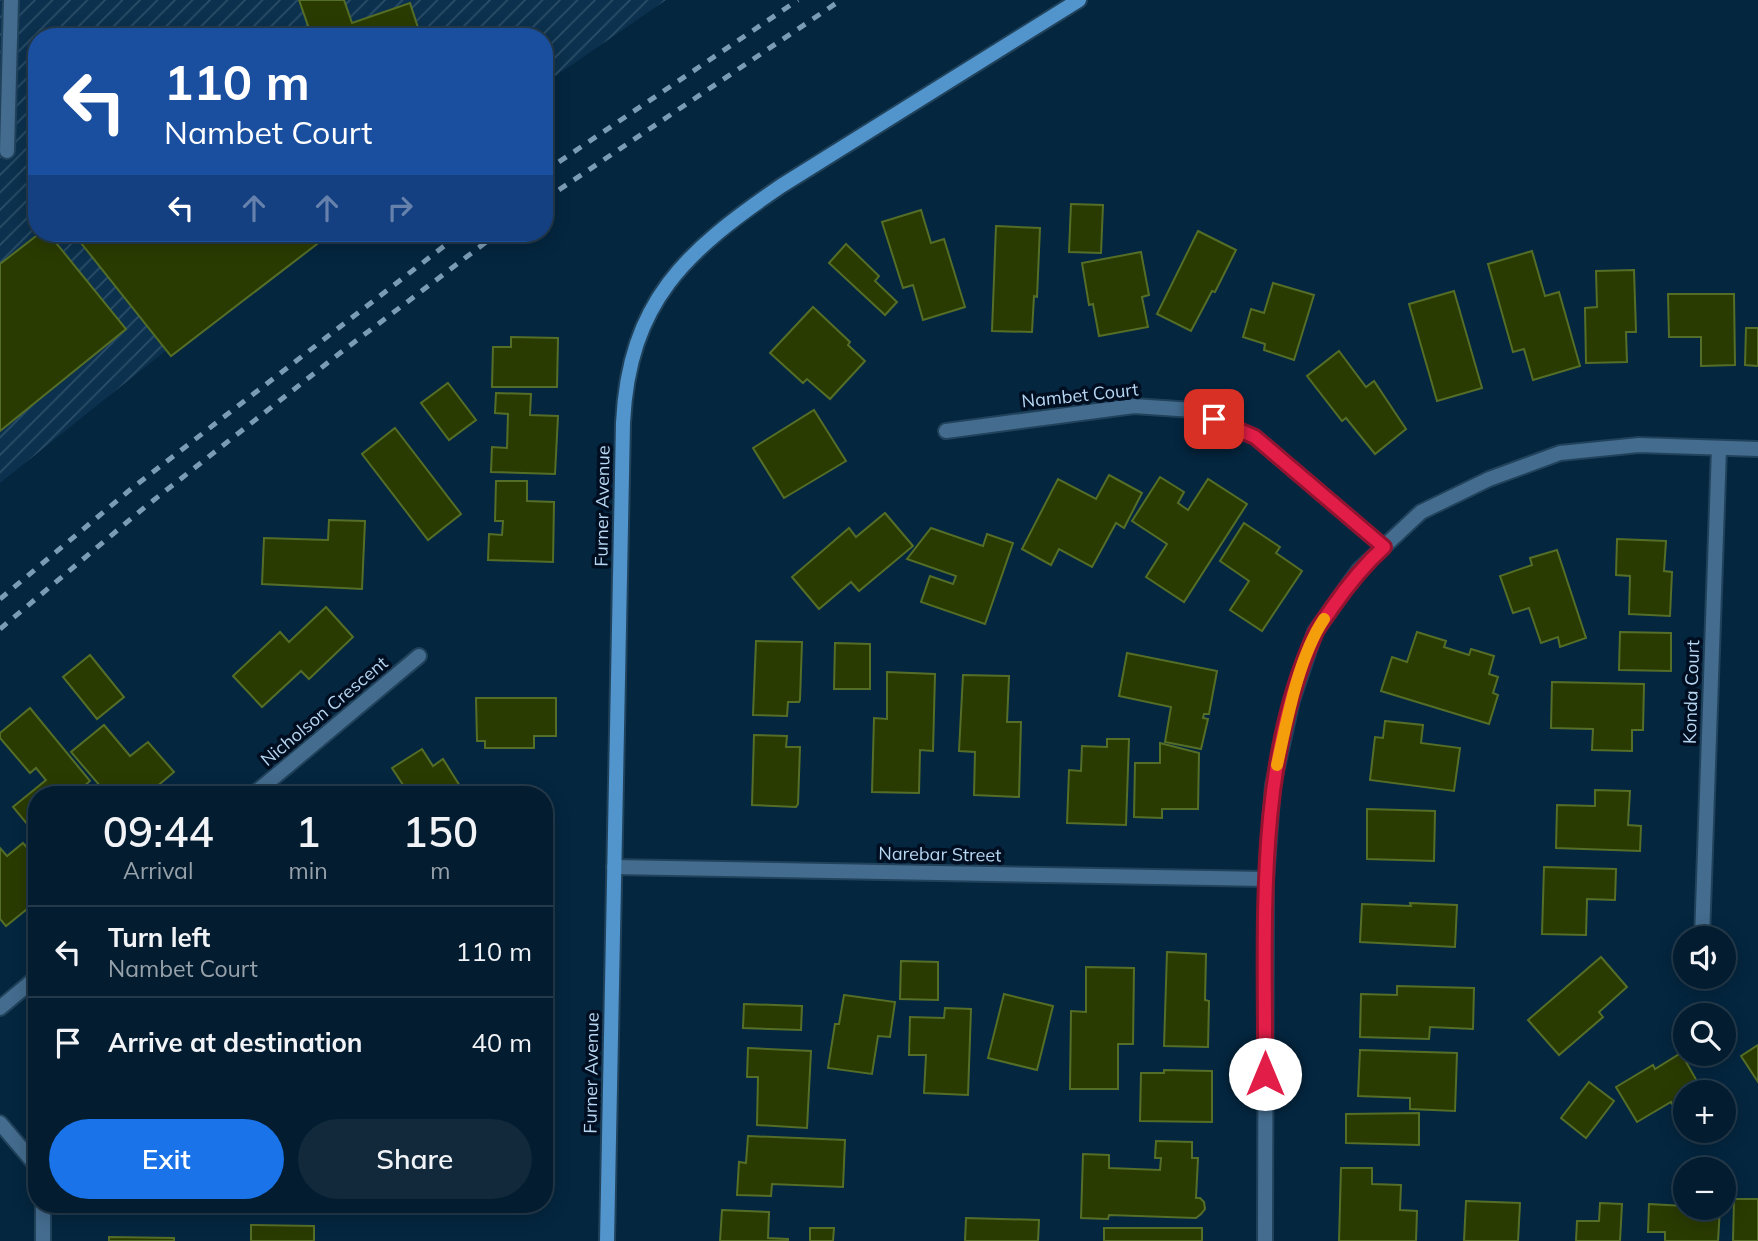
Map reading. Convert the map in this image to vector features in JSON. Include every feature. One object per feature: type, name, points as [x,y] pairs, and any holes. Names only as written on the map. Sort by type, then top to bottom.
[{"type":"street","points":[[7,150],[11,0]]},
{"type":"street","name":"Furner Avenue","points":[[607,1241],[624,402],[631,357],[652,307],[670,281],[694,253],[744,211],[1079,0]]},
{"type":"street","name":"Nambet Court","points":[[946,431],[1133,406],[1193,410],[1255,437],[1384,547]]},
{"type":"street","points":[[1265,1241],[1266,879],[1273,785],[1292,700],[1315,632],[1359,570],[1421,512],[1489,479],[1560,453],[1639,445],[1758,449]]},
{"type":"street","name":"Konda Court","points":[[1702,926],[1719,448]]},
{"type":"street","name":"Nicholson Crescent","points":[[264,786],[419,656]]},
{"type":"street","name":"Narebar Street","points":[[614,867],[1266,879]]},
{"type":"street","points":[[0,1008],[28,985]]},
{"type":"street","points":[[0,1123],[28,1156]]},
{"type":"street","points":[[43,1213],[43,1241]]},
{"type":"shaded area","points":[[0,0],[666,0],[553,78],[553,28],[28,28],[28,242],[316,242],[214,312],[0,483]]},
{"type":"building","points":[[299,0],[344,0],[352,23],[410,3],[418,28],[309,28]]},
{"type":"building","points":[[1071,204],[1103,205],[1101,253],[1069,252]]},
{"type":"building","points":[[921,210],[931,243],[944,239],[965,307],[923,320],[913,285],[903,288],[882,222]]},
{"type":"building","points":[[996,226],[1040,228],[1037,297],[1034,296],[1032,332],[992,331]]},
{"type":"building","points":[[1198,231],[1236,250],[1191,331],[1157,314]]},
{"type":"building","points":[[28,242],[55,242],[126,329],[0,431],[0,264]]},
{"type":"building","points":[[80,242],[320,242],[171,356]]},
{"type":"building","points":[[846,244],[879,276],[875,281],[897,302],[885,315],[829,263]]},
{"type":"building","points":[[1532,251],[1545,296],[1559,292],[1580,366],[1533,380],[1524,349],[1513,352],[1488,264]]},
{"type":"building","points":[[1141,252],[1149,295],[1142,297],[1148,327],[1099,336],[1093,304],[1089,305],[1082,263]]},
{"type":"building","points":[[1634,270],[1636,332],[1626,332],[1627,362],[1586,363],[1585,308],[1597,307],[1596,271]]},
{"type":"building","points":[[1273,283],[1314,295],[1294,360],[1264,350],[1265,344],[1243,337],[1251,309],[1264,313]]},
{"type":"building","points":[[1454,291],[1482,388],[1437,401],[1409,304]]},
{"type":"building","points":[[1668,294],[1734,294],[1735,365],[1701,366],[1701,337],[1669,337]]},
{"type":"building","points":[[813,307],[850,342],[848,345],[865,361],[830,399],[807,379],[803,383],[770,353]]},
{"type":"building","points":[[1746,328],[1758,328],[1758,366],[1745,365]]},
{"type":"building","points":[[511,337],[558,338],[557,387],[492,387],[493,347],[511,347]]},
{"type":"building","points":[[1339,351],[1366,387],[1374,381],[1406,429],[1375,454],[1346,418],[1342,421],[1307,376]]},
{"type":"building","points":[[448,383],[476,420],[449,440],[421,403]]},
{"type":"building","points":[[496,393],[531,394],[530,415],[558,416],[555,474],[491,472],[492,447],[507,448],[508,414],[495,413]]},
{"type":"building","points":[[814,410],[846,461],[784,498],[753,448]]},
{"type":"building","points":[[395,428],[461,514],[428,540],[362,454]]},
{"type":"building","points":[[1109,475],[1142,493],[1124,528],[1116,523],[1092,567],[1059,549],[1051,565],[1022,549],[1058,479],[1096,499]]},
{"type":"building","points":[[1160,477],[1184,492],[1178,503],[1188,510],[1208,479],[1247,504],[1184,602],[1146,577],[1167,544],[1132,521]]},
{"type":"building","points":[[496,481],[527,481],[527,501],[554,502],[553,562],[488,560],[489,534],[502,535],[503,521],[495,521]]},
{"type":"building","points":[[885,513],[913,546],[859,591],[851,582],[819,609],[792,577],[849,528],[856,537]]},
{"type":"building","points":[[329,520],[365,521],[362,589],[262,584],[264,538],[328,540]]},
{"type":"building","points":[[1244,523],[1280,547],[1276,553],[1302,571],[1262,631],[1230,610],[1249,581],[1220,561]]},
{"type":"building","points":[[931,528],[983,546],[987,534],[1013,543],[985,624],[921,602],[930,576],[953,584],[956,576],[907,559]]},
{"type":"building","points":[[1617,539],[1666,541],[1664,571],[1672,572],[1670,616],[1629,614],[1630,576],[1616,575]]},
{"type":"building","points":[[1557,550],[1586,638],[1560,647],[1558,637],[1541,643],[1529,608],[1513,613],[1500,576],[1532,565],[1530,558]]},
{"type":"building","points":[[326,607],[353,637],[309,679],[301,671],[262,707],[233,676],[280,632],[289,642]]},
{"type":"building","points":[[1417,632],[1446,641],[1444,647],[1469,655],[1471,649],[1494,656],[1489,674],[1498,677],[1493,693],[1498,695],[1489,724],[1381,691],[1392,657],[1407,662]]},
{"type":"building","points":[[1620,632],[1671,633],[1671,671],[1619,670]]},
{"type":"building","points":[[756,641],[802,642],[800,700],[788,702],[787,716],[753,715]]},
{"type":"building","points":[[835,643],[870,644],[870,689],[834,689]]},
{"type":"building","points":[[1127,653],[1217,671],[1209,714],[1204,714],[1203,718],[1208,719],[1201,749],[1165,742],[1171,707],[1119,696]]},
{"type":"building","points":[[90,655],[124,697],[97,719],[63,677]]},
{"type":"building","points":[[887,672],[935,674],[933,751],[920,750],[919,793],[872,792],[874,718],[887,719]]},
{"type":"building","points":[[963,675],[1009,676],[1007,722],[1021,722],[1019,797],[974,795],[975,752],[959,751]]},
{"type":"building","points":[[1552,682],[1644,684],[1643,730],[1632,730],[1632,751],[1592,750],[1593,729],[1551,728]]},
{"type":"building","points":[[476,698],[556,698],[556,736],[534,736],[534,748],[485,748],[485,741],[477,741]]},
{"type":"building","points":[[30,708],[90,781],[84,786],[39,786],[46,780],[36,768],[30,773],[0,738],[0,733]]},
{"type":"building","points":[[1385,721],[1423,725],[1421,743],[1460,748],[1454,791],[1370,780],[1375,737],[1383,738]]},
{"type":"building","points":[[104,725],[130,756],[148,742],[174,772],[157,786],[100,786],[71,752]]},
{"type":"building","points":[[754,735],[787,736],[786,747],[800,747],[796,807],[752,805]]},
{"type":"building","points":[[1107,739],[1129,739],[1126,825],[1067,823],[1069,770],[1081,771],[1082,746],[1107,747]]},
{"type":"building","points":[[1160,743],[1199,753],[1198,809],[1162,809],[1162,818],[1134,817],[1135,763],[1160,763]]},
{"type":"building","points":[[422,749],[433,766],[443,759],[460,786],[404,786],[392,768]]},
{"type":"building","points":[[1595,790],[1630,791],[1628,825],[1641,826],[1640,851],[1556,848],[1557,805],[1595,806]]},
{"type":"building","points":[[28,795],[28,825],[13,807]]},
{"type":"building","points":[[1367,809],[1435,811],[1434,861],[1367,859]]},
{"type":"building","points":[[23,843],[28,849],[28,908],[6,926],[0,919],[0,848],[7,856]]},
{"type":"building","points":[[1544,867],[1616,869],[1615,900],[1587,899],[1586,935],[1542,934]]},
{"type":"building","points":[[1410,903],[1457,905],[1455,947],[1360,942],[1362,904],[1411,906]]},
{"type":"building","points":[[1167,952],[1206,954],[1208,1047],[1164,1046]]},
{"type":"building","points":[[1601,957],[1627,987],[1599,1012],[1603,1017],[1559,1055],[1528,1020]]},
{"type":"building","points":[[901,961],[938,962],[938,1000],[900,999]]},
{"type":"building","points":[[1086,967],[1134,968],[1133,1044],[1118,1044],[1118,1089],[1070,1089],[1071,1011],[1086,1012]]},
{"type":"building","points":[[1397,986],[1474,988],[1473,1029],[1430,1027],[1429,1039],[1360,1037],[1361,994],[1397,995]]},
{"type":"building","points":[[1004,994],[1053,1006],[1037,1070],[988,1058]]},
{"type":"building","points":[[844,995],[895,1002],[890,1037],[878,1036],[872,1074],[828,1068],[835,1024],[839,1024]]},
{"type":"building","points":[[744,1004],[802,1006],[801,1030],[743,1028]]},
{"type":"building","points":[[945,1008],[971,1009],[968,1095],[924,1093],[926,1055],[909,1055],[910,1017],[944,1018]]},
{"type":"building","points":[[1758,1045],[1758,1082],[1741,1056]]},
{"type":"building","points":[[748,1048],[811,1051],[807,1128],[757,1125],[758,1077],[747,1077]]},
{"type":"building","points":[[1360,1050],[1457,1053],[1455,1111],[1410,1109],[1410,1098],[1358,1096]]},
{"type":"building","points":[[1673,1058],[1673,1066],[1688,1066],[1696,1080],[1673,1080],[1673,1106],[1671,1102],[1637,1122],[1616,1087],[1653,1065],[1655,1069]]},
{"type":"building","points":[[1164,1070],[1212,1071],[1212,1122],[1140,1121],[1141,1073],[1164,1073]]},
{"type":"building","points":[[1589,1082],[1614,1101],[1586,1138],[1561,1118]]},
{"type":"building","points":[[1419,1113],[1419,1145],[1346,1143],[1346,1114]]},
{"type":"building","points":[[748,1136],[845,1140],[843,1187],[772,1184],[771,1196],[737,1195],[739,1162],[746,1163]]},
{"type":"building","points":[[1156,1141],[1192,1142],[1192,1158],[1198,1158],[1196,1198],[1204,1202],[1205,1209],[1201,1214],[1196,1218],[1109,1215],[1108,1219],[1081,1218],[1083,1154],[1109,1155],[1109,1168],[1160,1170],[1161,1158],[1155,1158]]},
{"type":"building","points":[[1341,1168],[1372,1168],[1372,1184],[1401,1185],[1400,1210],[1417,1211],[1416,1241],[1339,1241]]},
{"type":"building","points":[[1736,1199],[1758,1199],[1758,1241],[1733,1241]]},
{"type":"building","points":[[1466,1201],[1520,1203],[1518,1241],[1464,1241]]},
{"type":"building","points":[[1600,1203],[1622,1204],[1620,1241],[1576,1241],[1577,1221],[1599,1221]]},
{"type":"building","points":[[1649,1204],[1673,1205],[1673,1220],[1719,1220],[1718,1241],[1665,1241],[1665,1232],[1648,1232]]},
{"type":"building","points":[[722,1210],[769,1212],[768,1238],[788,1241],[720,1241]]},
{"type":"building","points":[[966,1218],[1039,1220],[1038,1241],[965,1241]]},
{"type":"building","points":[[251,1225],[314,1226],[314,1241],[251,1241]]},
{"type":"building","points":[[810,1228],[834,1228],[833,1241],[810,1241]]},
{"type":"building","points":[[1104,1228],[1202,1228],[1202,1241],[1104,1241]]},
{"type":"building","points":[[109,1237],[174,1238],[174,1241],[109,1241]]},
{"type":"railway","points":[[553,166],[798,0]]},
{"type":"railway","points":[[553,194],[841,0]]},
{"type":"railway","points":[[0,599],[131,489],[449,242]]},
{"type":"railway","points":[[0,629],[145,507],[486,242]]},
{"type":"slow traffic","points":[[1277,765],[1292,700],[1315,632],[1324,619]]},
{"type":"route","points":[[1214,419],[1255,437],[1384,547],[1359,570],[1315,632],[1292,700],[1273,785],[1266,879],[1265,1074]]}]
